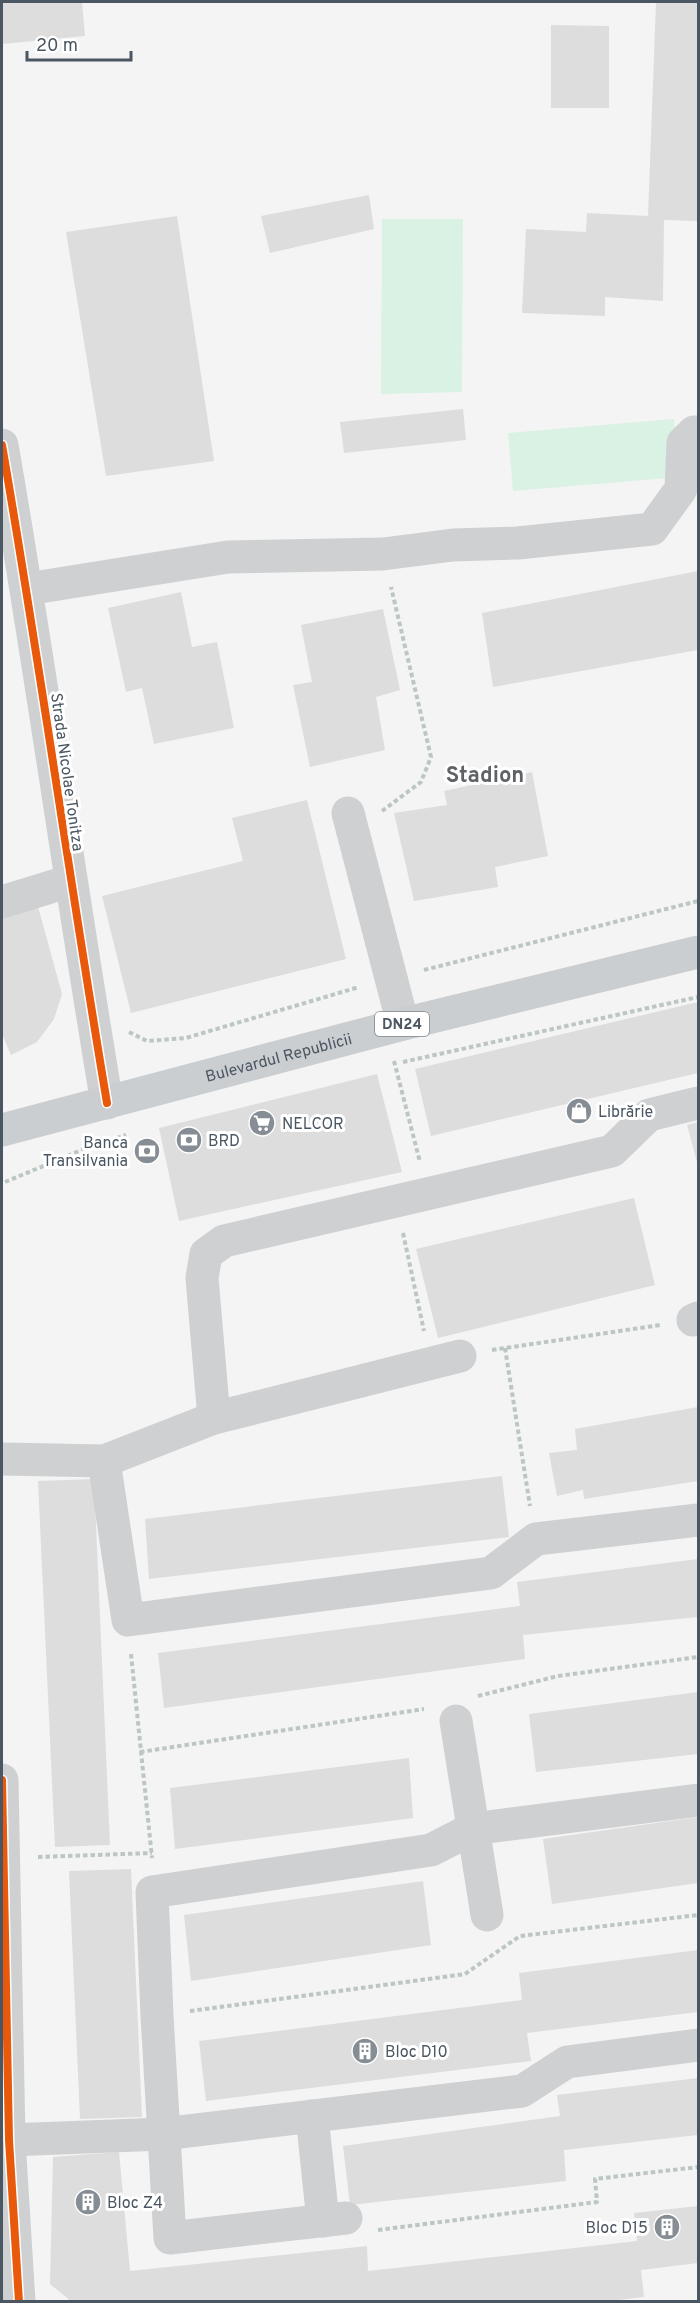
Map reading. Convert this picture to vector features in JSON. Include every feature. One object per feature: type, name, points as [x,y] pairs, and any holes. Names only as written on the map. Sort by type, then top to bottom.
[{"type":"main road","name":"Bulevardul Republicii","points":[[2,1130],[394,1026],[699,952]]},
{"type":"street","points":[[27,589],[228,557],[383,554],[453,545],[518,543],[652,530],[681,489],[683,443],[694,432],[699,432]]},
{"type":"street","name":"Strada Nicolae Tonitza","points":[[2,444],[27,589],[70,881],[107,1103]]},
{"type":"street","points":[[350,818],[391,978],[394,1026]]},
{"type":"street","points":[[2,902],[70,881]]},
{"type":"street","points":[[214,1418],[202,1278],[206,1254],[224,1241],[612,1150],[649,1115],[699,1103]]},
{"type":"street","points":[[2,1459],[105,1461],[214,1418],[445,1359]]},
{"type":"street","points":[[105,1461],[128,1620],[491,1573],[536,1539],[699,1520]]},
{"type":"street","points":[[452,1709],[487,1915]]},
{"type":"street","points":[[2,1780],[9,2140],[19,2301]]},
{"type":"street","points":[[312,2116],[334,2220],[170,2238],[152,1892],[431,1850],[472,1829],[699,1800]]},
{"type":"street","points":[[9,2140],[163,2134],[522,2091],[567,2062],[699,2045]]},
{"type":"path","points":[[350,818],[371,818],[397,801],[421,782],[431,757],[417,689],[383,554]]},
{"type":"path","points":[[186,1038],[391,978],[699,901]]},
{"type":"path","points":[[384,1067],[699,997]]},
{"type":"path","points":[[394,1026],[395,1064],[412,1196],[445,1359],[696,1319]]},
{"type":"path","points":[[505,1348],[536,1539]]},
{"type":"path","points":[[128,1620],[152,1853],[152,1892]]},
{"type":"path","points":[[140,1752],[452,1709],[558,1676],[699,1657]]},
{"type":"path","points":[[4,1858],[152,1853]]},
{"type":"path","points":[[157,2016],[465,1974],[520,1936],[699,1915]]},
{"type":"path","points":[[334,2220],[380,2230],[597,2202],[595,2179],[699,2167]]},
{"type":"green space","points":[[382,219],[463,219],[462,392],[381,394]]},
{"type":"green space","points":[[674,419],[679,477],[513,491],[508,433]]},
{"type":"building","points":[[2,2],[82,2],[85,36],[2,44]]},
{"type":"building","points":[[656,2],[698,2],[698,221],[664,220],[663,301],[605,297],[605,316],[522,313],[526,229],[586,232],[587,213],[648,216]]},
{"type":"building","points":[[551,25],[609,26],[609,108],[551,108]]},
{"type":"building","points":[[369,195],[374,229],[270,253],[261,216]]},
{"type":"building","points":[[177,216],[214,461],[106,476],[66,232]]},
{"type":"building","points":[[463,409],[466,440],[344,453],[340,422]]},
{"type":"building","points":[[698,571],[698,650],[493,687],[482,613]]},
{"type":"building","points":[[181,592],[192,647],[217,642],[234,728],[154,744],[142,688],[126,692],[108,608]]},
{"type":"building","points":[[383,609],[400,690],[376,697],[385,750],[310,767],[293,685],[312,682],[301,625]]},
{"type":"building","points":[[532,772],[548,856],[495,867],[498,887],[414,901],[394,813],[447,805],[444,791]]},
{"type":"building","points":[[307,800],[346,959],[131,1013],[102,896],[243,861],[232,818]]},
{"type":"building","points":[[37,903],[62,994],[54,1019],[37,1042],[11,1055],[2,1034],[2,913]]},
{"type":"building","points":[[698,1002],[698,1073],[431,1136],[415,1069]]},
{"type":"building","points":[[377,1074],[402,1172],[179,1221],[159,1128]]},
{"type":"building","points":[[698,1122],[698,1166],[687,1125]]},
{"type":"building","points":[[634,1198],[655,1285],[438,1338],[416,1249]]},
{"type":"building","points":[[698,1407],[698,1481],[584,1499],[583,1490],[557,1496],[549,1453],[577,1450],[575,1429]]},
{"type":"building","points":[[502,1476],[509,1537],[149,1579],[145,1519]]},
{"type":"building","points":[[94,1479],[110,1845],[55,1847],[38,1481]]},
{"type":"building","points":[[698,1559],[698,1617],[523,1635],[525,1659],[164,1708],[158,1653],[520,1606],[517,1582]]},
{"type":"building","points":[[698,1692],[698,1754],[536,1772],[529,1714]]},
{"type":"building","points":[[409,1758],[413,1818],[175,1849],[170,1788]]},
{"type":"building","points":[[698,1817],[698,1883],[552,1904],[543,1839]]},
{"type":"building","points":[[131,1869],[142,2117],[80,2119],[69,1871]]},
{"type":"building","points":[[423,1881],[431,1945],[191,1981],[184,1915]]},
{"type":"building","name":"Bloc D10","points":[[698,1950],[698,2012],[527,2033],[531,2061],[206,2101],[199,2041],[522,2000],[519,1973]]},
{"type":"building","points":[[698,2078],[698,2135],[564,2150],[566,2181],[350,2205],[343,2146],[560,2116],[557,2095]]},
{"type":"building","points":[[119,2152],[130,2271],[367,2246],[368,2271],[637,2241],[634,2213],[698,2206],[698,2263],[641,2270],[644,2297],[600,2302],[72,2302],[50,2284],[53,2157]]},
{"type":"cycle path","points":[[2,445],[107,1103]]},
{"type":"cycle path","points":[[2,1780],[9,2140],[19,2302]]},
{"type":"place","name":"Librărie","points":[[579,1111]]},
{"type":"place","name":"NELCOR","points":[[262,1123]]},
{"type":"place","name":"BRD","points":[[189,1140]]},
{"type":"place","name":"Banca Transilvania","points":[[147,1151]]},
{"type":"place","name":"Bloc D10","points":[[365,2051]]},
{"type":"place","name":"Bloc Z4","points":[[88,2202]]},
{"type":"place","name":"Bloc D15","points":[[667,2227]]},
{"type":"district","name":"Stadion","points":[[485,774]]}]
